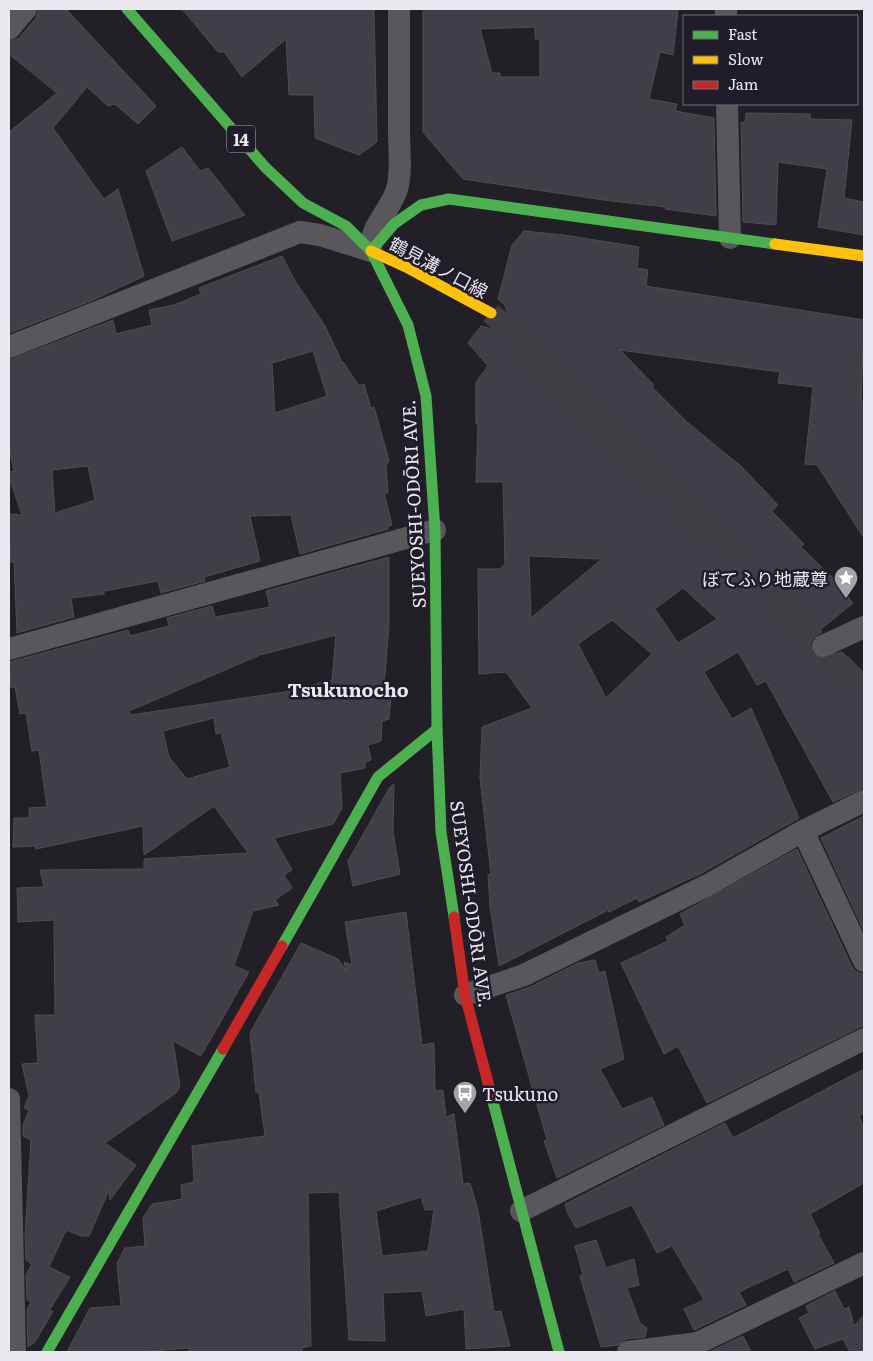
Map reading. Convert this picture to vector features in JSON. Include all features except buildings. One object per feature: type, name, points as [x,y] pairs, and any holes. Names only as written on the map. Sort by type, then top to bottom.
[{"type":"street","points":[[9,29],[26,9]]},
{"type":"street","name":"14","points":[[127,9],[264,167],[303,203],[346,226],[371,251]]},
{"type":"street","points":[[371,251],[370,239],[374,228],[397,189],[399,161],[399,9]]},
{"type":"street","points":[[727,105],[730,238]]},
{"type":"street","points":[[371,251],[394,224],[421,206],[449,199],[864,256]]},
{"type":"street","points":[[9,347],[300,232],[320,235],[371,251]]},
{"type":"street","name":"鶴見溝ノ口線","points":[[371,251],[406,266],[490,313]]},
{"type":"street","name":"SUEYOSHI-ODŌRI AVE.","points":[[371,251],[408,325],[418,358],[426,396],[435,530],[437,729],[441,832],[465,995],[559,1352]]},
{"type":"street","points":[[9,649],[435,530]]},
{"type":"street","points":[[824,646],[864,627]]},
{"type":"street","points":[[47,1352],[192,1104],[378,777],[437,729]]},
{"type":"street","points":[[465,995],[532,971],[708,885],[803,830],[864,801]]},
{"type":"street","points":[[803,830],[864,961]]},
{"type":"street","points":[[521,1212],[864,1039]]},
{"type":"street","points":[[9,1099],[14,1352]]},
{"type":"street","points":[[628,1352],[701,1348],[864,1263]]},
{"type":"tunnel","points":[[491,313],[659,479],[864,688]]},
{"type":"traffic: fast","points":[[127,9],[265,167],[303,203],[346,226],[371,251]]},
{"type":"traffic: fast","points":[[371,251],[394,224],[421,205],[449,199],[775,244]]},
{"type":"traffic: fast","points":[[371,251],[408,325],[426,396],[435,530],[437,729],[441,832],[454,917]]},
{"type":"traffic: fast","points":[[282,946],[378,777],[437,729]]},
{"type":"traffic: fast","points":[[47,1352],[223,1049]]},
{"type":"traffic: fast","points":[[492,1098],[559,1352]]},
{"type":"traffic: slow","points":[[775,244],[864,256]]},
{"type":"traffic: slow","points":[[371,251],[406,267],[491,313]]},
{"type":"traffic: jam","points":[[454,917],[465,995],[492,1098]]},
{"type":"traffic: jam","points":[[223,1049],[282,946]]},
{"type":"place","name":"ぼてふり地蔵尊","points":[[846,599]]},
{"type":"place","name":"Tsukuno","points":[[465,1114]]},
{"type":"district","name":"Tsukunocho","points":[[348,689]]}]
